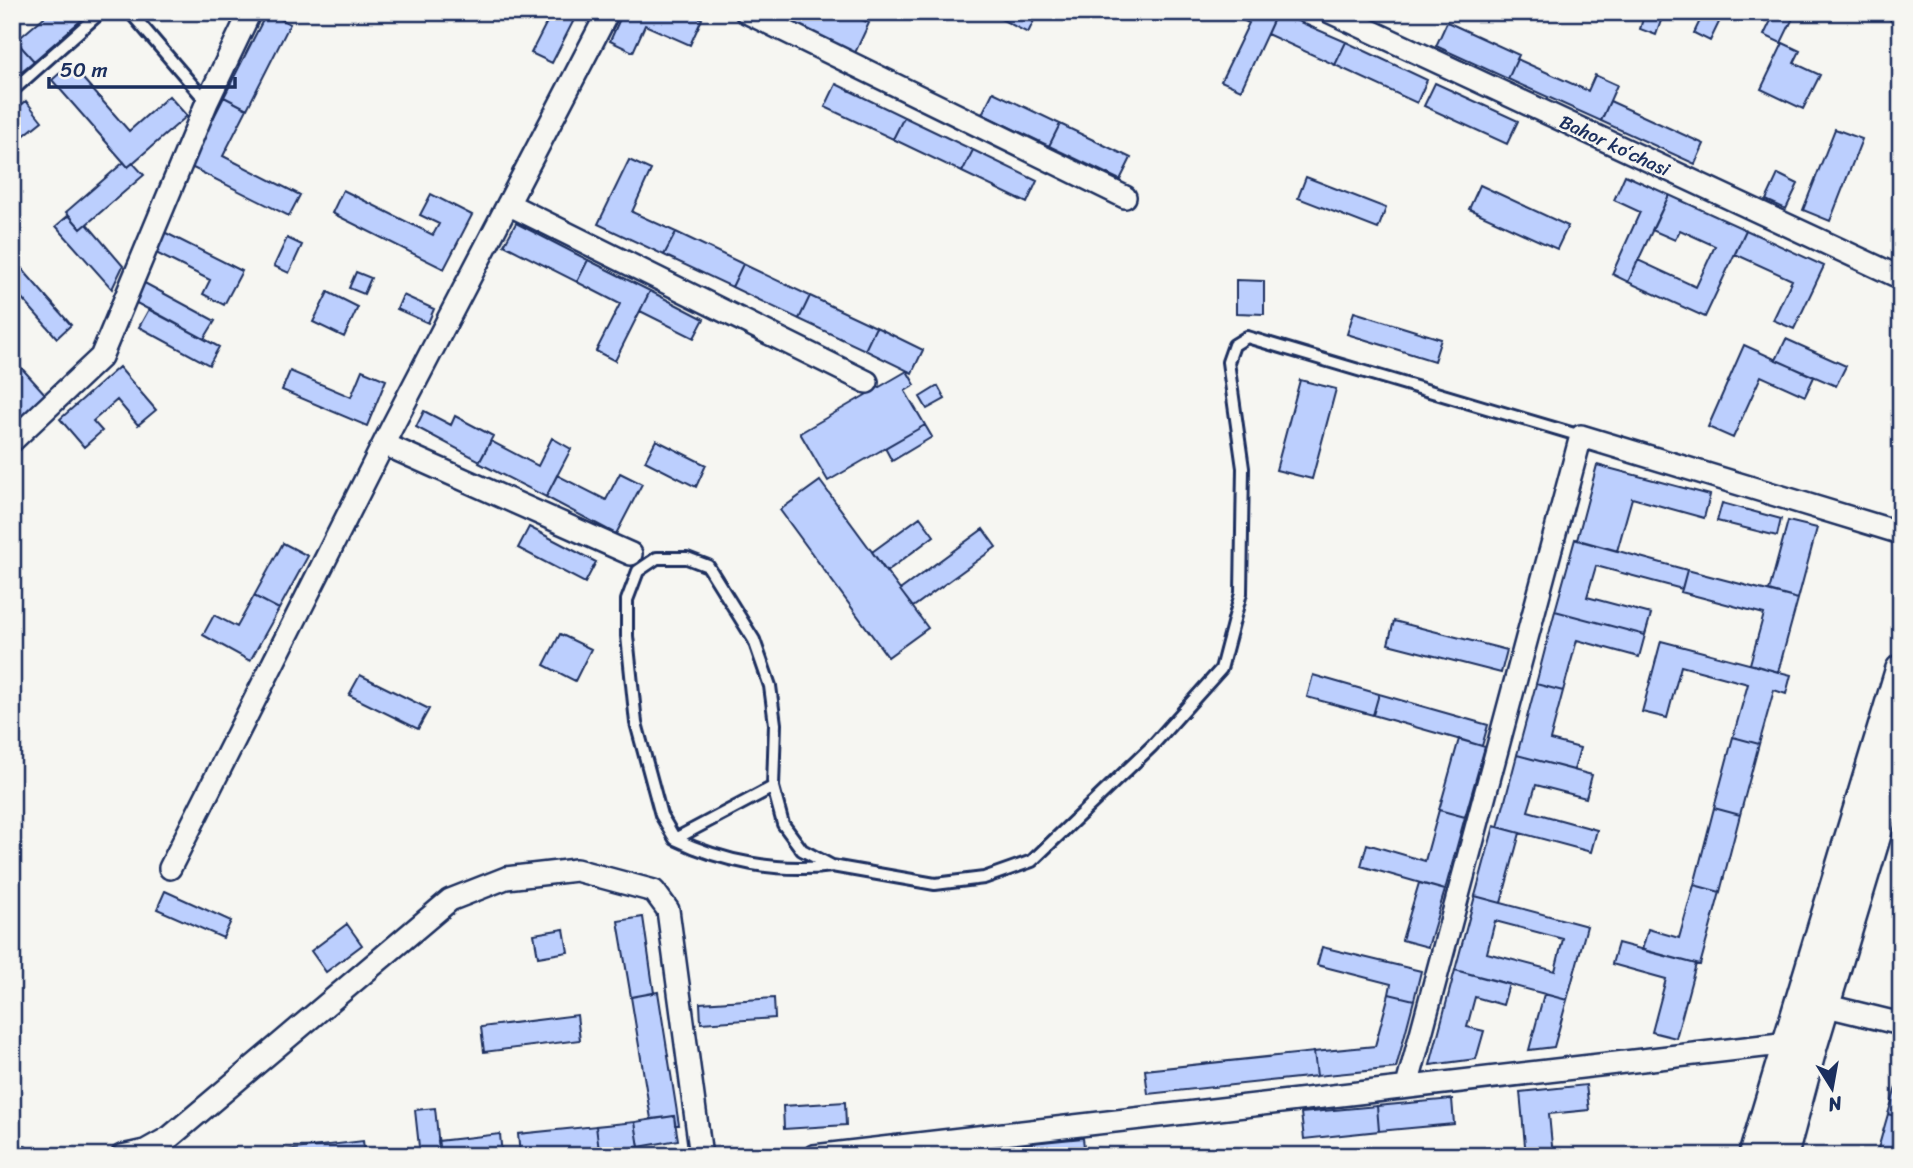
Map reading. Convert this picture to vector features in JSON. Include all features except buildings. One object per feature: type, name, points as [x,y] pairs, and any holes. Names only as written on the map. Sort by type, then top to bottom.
[{"type":"main road","points":[[1754,1156],[1901,670]]},
{"type":"main road","points":[[1782,1156],[1823,1005],[1901,750]]},
{"type":"street","points":[[12,441],[101,357],[207,102],[250,12]]},
{"type":"street","points":[[170,868],[384,444],[608,12]]},
{"type":"street","points":[[746,12],[1125,197]]},
{"type":"street","name":"Bahor koʻchasi","points":[[1330,12],[1901,278]]},
{"type":"street","points":[[508,204],[867,382]]},
{"type":"street","points":[[1407,1086],[1581,436],[1901,533]]},
{"type":"street","points":[[384,444],[631,554]]},
{"type":"street","points":[[122,1156],[145,1151],[170,1138],[450,900],[506,878],[576,870],[654,891],[668,910],[701,1156]]},
{"type":"street","points":[[1823,1005],[1901,1024]]},
{"type":"street","points":[[814,1156],[1789,1043]]},
{"type":"street","points":[[12,1156],[19,1156]]},
{"type":"lane","points":[[12,91],[101,12]]},
{"type":"lane","points":[[130,12],[207,102]]},
{"type":"lane","points":[[832,866],[802,850],[783,824],[773,787],[775,724],[770,686],[754,640],[708,566],[687,558],[657,558],[638,571],[627,600],[627,636],[639,734],[661,815],[675,839],[700,851],[741,861],[811,868],[832,866],[935,884],[984,878],[1032,862],[1152,746],[1221,669],[1241,593],[1243,467],[1228,362],[1234,345],[1247,337],[1581,436]]},
{"type":"lane","points":[[675,839],[773,787]]}]
